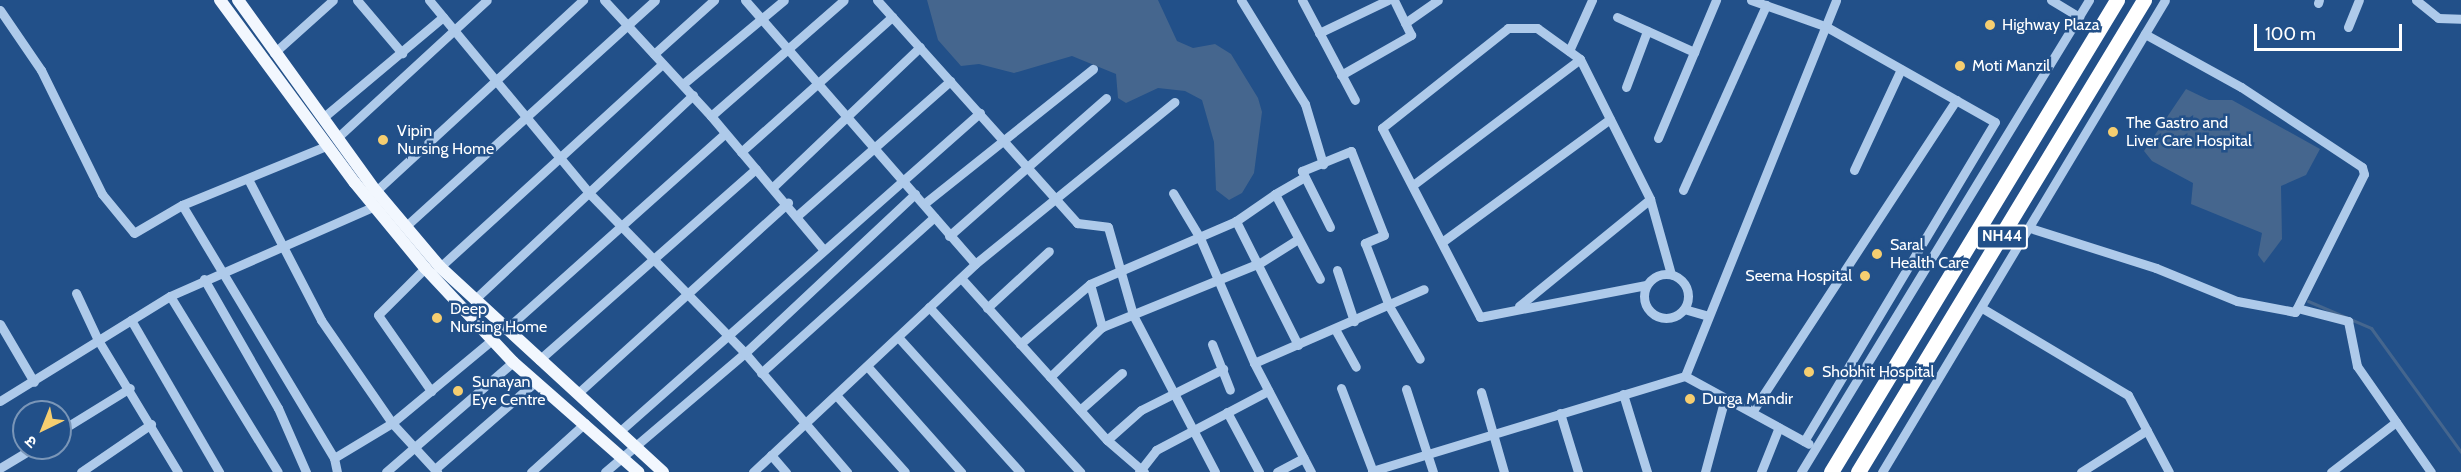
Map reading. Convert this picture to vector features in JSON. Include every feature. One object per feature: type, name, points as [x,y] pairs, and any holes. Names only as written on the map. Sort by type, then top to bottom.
[{"type":"highway","name":"NH44","points":[[1831,472],[2117,0]]},
{"type":"highway","name":"NH44","points":[[1858,472],[2144,0]]},
{"type":"main road","points":[[220,0],[333,141],[440,267],[632,446],[663,472]]},
{"type":"main road","points":[[238,0],[274,53],[325,116],[333,141],[375,206],[425,268],[494,339],[513,362],[638,472]]},
{"type":"street","points":[[274,53],[333,0]]},
{"type":"street","points":[[357,0],[402,53]]},
{"type":"street","points":[[429,0],[531,118],[589,193],[745,353],[803,425],[847,472]]},
{"type":"street","points":[[0,10],[41,70],[102,194],[134,233],[182,205],[248,179],[333,141],[487,0]]},
{"type":"street","points":[[376,191],[500,81],[583,0]]},
{"type":"street","points":[[604,0],[693,95],[724,134],[788,203],[822,248]]},
{"type":"street","points":[[406,226],[531,118],[655,0]]},
{"type":"street","points":[[654,54],[714,0]]},
{"type":"street","points":[[745,0],[903,182],[925,203],[933,218],[975,264]]},
{"type":"street","points":[[683,84],[784,0]]},
{"type":"street","points":[[711,116],[789,52],[844,0]]},
{"type":"street","points":[[877,0],[1055,195],[1079,225],[1107,227],[1133,315],[1215,472]]},
{"type":"street","points":[[1241,0],[1305,104],[1323,164]]},
{"type":"street","points":[[1302,0],[1355,100]]},
{"type":"street","points":[[1319,33],[1388,0]]},
{"type":"street","points":[[1341,75],[1411,35],[1394,0]]},
{"type":"street","points":[[1405,23],[1437,0]]},
{"type":"street","points":[[1569,51],[1592,0]]},
{"type":"street","points":[[1658,138],[1716,0]]},
{"type":"street","points":[[1751,0],[1825,26],[1995,122],[1804,441]]},
{"type":"street","points":[[1685,376],[1836,0]]},
{"type":"street","points":[[2051,0],[2079,17]]},
{"type":"street","points":[[1802,472],[2089,0]]},
{"type":"street","points":[[1882,472],[2165,0]]},
{"type":"street","points":[[2348,27],[2359,0]]},
{"type":"street","points":[[2416,0],[2438,18],[2461,18]]},
{"type":"street","points":[[1683,190],[1766,5]]},
{"type":"street","points":[[325,116],[443,17]]},
{"type":"street","points":[[741,152],[892,17]]},
{"type":"street","points":[[1617,17],[1694,52]]},
{"type":"street","points":[[1646,285],[1645,303],[1651,312],[1674,317],[1684,309],[1688,290],[1671,274],[1650,199],[1580,59],[1537,28],[1508,28],[1382,128],[1480,317],[1516,308],[1646,285],[1659,274],[1671,274]]},
{"type":"street","points":[[1626,87],[1647,31]]},
{"type":"street","points":[[2030,228],[2156,268],[2237,301],[2295,312],[2364,174],[2362,167],[2241,87],[2145,34]]},
{"type":"street","points":[[773,187],[920,47]]},
{"type":"street","points":[[1413,185],[1580,59]]},
{"type":"street","points":[[440,267],[559,154],[663,64]]},
{"type":"street","points":[[925,203],[1002,138],[1094,69]]},
{"type":"street","points":[[1854,170],[1901,69]]},
{"type":"street","points":[[798,215],[950,81]]},
{"type":"street","points":[[474,300],[693,95]]},
{"type":"street","points":[[949,236],[1106,98]]},
{"type":"street","points":[[1752,412],[1956,100]]},
{"type":"street","points":[[753,472],[975,264],[1055,195],[1174,102]]},
{"type":"street","points":[[619,432],[822,248],[903,182],[980,113]]},
{"type":"street","points":[[1442,242],[1610,119]]},
{"type":"street","points":[[506,330],[724,134]]},
{"type":"street","points":[[1330,226],[1302,171],[1351,151],[1384,235],[1365,243],[1389,306],[1420,358]]},
{"type":"street","points":[[539,360],[655,261],[756,169]]},
{"type":"street","points":[[1020,344],[1090,285],[1118,270],[1200,238],[1236,221],[1305,177]]},
{"type":"street","points":[[248,179],[321,320],[392,423],[436,471],[535,381]]},
{"type":"street","points":[[1173,192],[1200,238],[1219,277],[1254,363],[1311,472]]},
{"type":"street","points":[[605,472],[632,446],[745,353],[915,194]]},
{"type":"street","points":[[1275,194],[1320,279]]},
{"type":"street","points":[[1516,308],[1650,199]]},
{"type":"street","points":[[577,394],[788,203]]},
{"type":"street","points":[[182,205],[334,458],[337,472]]},
{"type":"street","points":[[0,401],[170,296],[222,269],[375,206]]},
{"type":"street","points":[[761,373],[933,218]]},
{"type":"street","points":[[1236,221],[1260,263],[1298,345]]},
{"type":"street","points":[[1050,377],[1102,327],[1219,277],[1260,263],[1299,239]]},
{"type":"street","points":[[987,308],[1049,251]]},
{"type":"street","points":[[425,268],[378,315],[431,391]]},
{"type":"street","points":[[1337,270],[1354,321]]},
{"type":"street","points":[[961,278],[1107,440],[1141,471],[1156,450],[1268,391]]},
{"type":"street","points":[[204,279],[278,408],[306,472]]},
{"type":"street","points":[[1090,285],[1102,327]]},
{"type":"street","points":[[1254,363],[1424,289]]},
{"type":"street","points":[[76,293],[98,340],[130,388],[178,472]]},
{"type":"street","points":[[170,296],[278,472]]},
{"type":"street","points":[[929,307],[1080,472]]},
{"type":"street","points":[[1982,308],[2127,395],[2169,472]]},
{"type":"street","points":[[2297,308],[2348,321],[2357,366],[2431,472]]},
{"type":"street","points":[[1684,309],[1708,316]]},
{"type":"street","points":[[131,320],[219,472]]},
{"type":"street","points":[[0,324],[34,382]]},
{"type":"street","points":[[1335,329],[1356,367]]},
{"type":"street","points":[[898,336],[1020,472]]},
{"type":"street","points":[[334,458],[392,423],[494,339]]},
{"type":"street","points":[[1212,344],[1230,390]]},
{"type":"street","points":[[386,472],[513,362]]},
{"type":"street","points":[[867,366],[962,472]]},
{"type":"street","points":[[1107,440],[1172,392],[1223,369]]},
{"type":"street","points":[[1080,410],[1122,373]]},
{"type":"street","points":[[1341,387],[1373,471],[1685,376],[1816,448]]},
{"type":"street","points":[[72,424],[130,388]]},
{"type":"street","points":[[1406,389],[1433,472]]},
{"type":"street","points":[[1481,392],[1504,472]]},
{"type":"street","points":[[1623,394],[1647,472]]},
{"type":"street","points":[[836,395],[905,472]]},
{"type":"street","points":[[1705,472],[1725,398]]},
{"type":"street","points":[[1227,412],[1259,472]]},
{"type":"street","points":[[1560,413],[1578,472]]},
{"type":"street","points":[[2331,472],[2396,422]]},
{"type":"street","points":[[531,472],[585,423]]},
{"type":"street","points":[[81,472],[151,424]]},
{"type":"street","points":[[1761,472],[1779,427]]},
{"type":"street","points":[[2081,472],[2147,430]]},
{"type":"street","points":[[771,455],[786,472]]},
{"type":"street","points":[[1277,472],[1303,458]]},
{"type":"street","points":[[0,468],[13,460]]},
{"type":"water","points":[[927,0],[1158,0],[1177,41],[1193,48],[1215,44],[1231,54],[1258,98],[1262,112],[1254,173],[1242,193],[1229,200],[1216,190],[1214,142],[1202,100],[1185,91],[1158,88],[1126,103],[1118,98],[1116,74],[1072,56],[1014,73],[979,64],[961,66],[938,40]]},
{"type":"water","points":[[2186,89],[2209,100],[2232,100],[2320,149],[2306,175],[2281,186],[2282,239],[2264,263],[2258,255],[2262,233],[2191,204],[2193,183],[2152,161],[2144,151]]},
{"type":"waterway","points":[[2308,301],[2371,328],[2461,452]]},
{"type":"place","name":"Highway Plaza","points":[[1990,25]]},
{"type":"place","name":"Moti Manzil","points":[[1960,66]]},
{"type":"place","name":"The Gastro and Liver Care Hospital","points":[[2113,132]]},
{"type":"place","name":"Vipin Nursing Home","points":[[383,140]]},
{"type":"place","name":"Saral Health Care","points":[[1877,254]]},
{"type":"place","name":"Seema Hospital","points":[[1865,276]]},
{"type":"place","name":"Deep Nursing Home","points":[[437,318]]},
{"type":"place","name":"Shobhit Hospital","points":[[1809,372]]},
{"type":"place","name":"Sunayan Eye Centre","points":[[458,391]]},
{"type":"place","name":"Durga Mandir","points":[[1690,399]]}]
